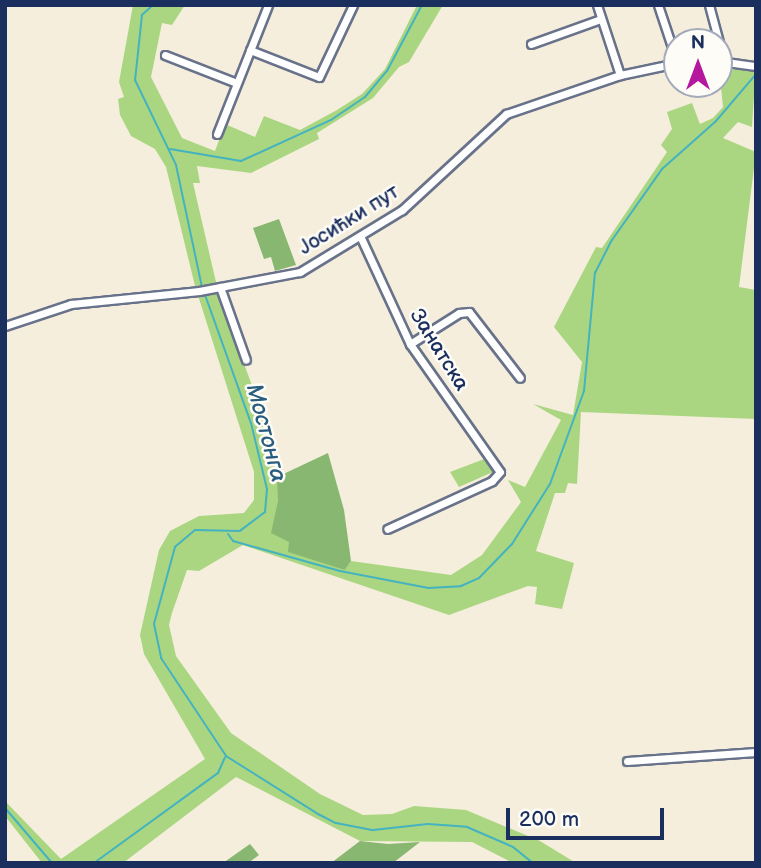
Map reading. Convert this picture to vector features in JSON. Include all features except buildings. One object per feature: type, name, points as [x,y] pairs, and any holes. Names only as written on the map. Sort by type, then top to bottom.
[{"type":"street","points":[[216,134],[268,5]]},
{"type":"street","points":[[250,50],[319,77],[353,5]]},
{"type":"street","points":[[597,5],[620,75]]},
{"type":"street","points":[[658,5],[666,28]]},
{"type":"street","points":[[709,5],[714,28]]},
{"type":"street","points":[[531,44],[601,19]]},
{"type":"street","points":[[165,55],[237,83]]},
{"type":"street","points":[[733,62],[753,65]]},
{"type":"street","name":"Јосићки пут","points":[[5,326],[71,304],[199,291],[300,272],[361,238],[430,187],[506,114],[620,75],[663,66]]},
{"type":"street","name":"Занатска","points":[[361,238],[410,344],[500,472],[492,481],[387,529]]},
{"type":"street","points":[[218,287],[246,360]]},
{"type":"street","points":[[410,344],[459,313],[469,312],[520,378]]},
{"type":"street","points":[[627,761],[756,752]]},
{"type":"green space","points":[[133,5],[185,5],[172,25],[162,23],[151,77],[182,138],[215,151],[225,124],[255,137],[264,116],[300,130],[362,94],[385,69],[417,5],[443,5],[409,62],[399,67],[373,98],[317,133],[319,139],[251,173],[197,166],[200,183],[193,183],[219,295],[266,424],[290,542],[345,570],[351,561],[451,575],[482,555],[521,502],[508,480],[525,487],[561,420],[533,404],[573,415],[582,362],[554,327],[596,247],[602,248],[667,152],[661,145],[672,129],[667,112],[692,103],[700,124],[713,118],[723,107],[722,98],[733,98],[733,69],[750,71],[756,66],[752,127],[738,122],[723,138],[756,152],[739,287],[756,290],[756,419],[581,412],[577,484],[568,483],[565,493],[555,493],[536,551],[574,563],[562,609],[535,604],[537,587],[528,586],[449,615],[243,545],[199,571],[187,570],[169,625],[176,656],[231,733],[320,794],[363,815],[392,814],[414,806],[466,810],[540,841],[576,863],[513,863],[472,842],[360,841],[236,777],[123,863],[42,863],[5,816],[5,801],[61,859],[205,759],[144,654],[140,635],[159,550],[170,531],[199,516],[244,513],[254,500],[254,472],[195,286],[166,167],[155,149],[131,136],[120,115],[118,99],[124,97],[119,82]]},
{"type":"green space","points":[[279,219],[296,265],[275,271],[271,257],[264,259],[253,228]]},
{"type":"green space","points":[[328,453],[344,510],[351,561],[345,570],[288,552],[289,542],[271,533],[278,501],[277,477]]},
{"type":"green space","points":[[487,458],[495,471],[459,487],[450,472]]},
{"type":"green space","points":[[360,841],[388,844],[420,842],[393,863],[331,863]]},
{"type":"green space","points":[[250,844],[259,855],[248,863],[223,863]]},
{"type":"waterway","name":"Мостонга","points":[[153,5],[142,15],[135,80],[176,165],[202,287]]},
{"type":"waterway","points":[[170,149],[241,161],[331,120],[365,97],[387,71],[422,5]]},
{"type":"waterway","points":[[228,534],[233,541],[340,571],[428,588],[461,586],[479,578],[512,544],[550,484],[584,391],[595,273],[612,240],[662,169],[716,121],[756,74]]},
{"type":"waterway","name":"Мостонга","points":[[204,292],[251,423],[267,489],[265,512],[240,531],[195,530],[175,547],[154,624],[161,658],[226,756],[318,814],[336,823],[373,830],[428,824],[467,827],[513,847],[533,863]]},
{"type":"waterway","points":[[94,863],[218,773],[225,757]]},
{"type":"waterway","points":[[5,808],[52,863]]}]
